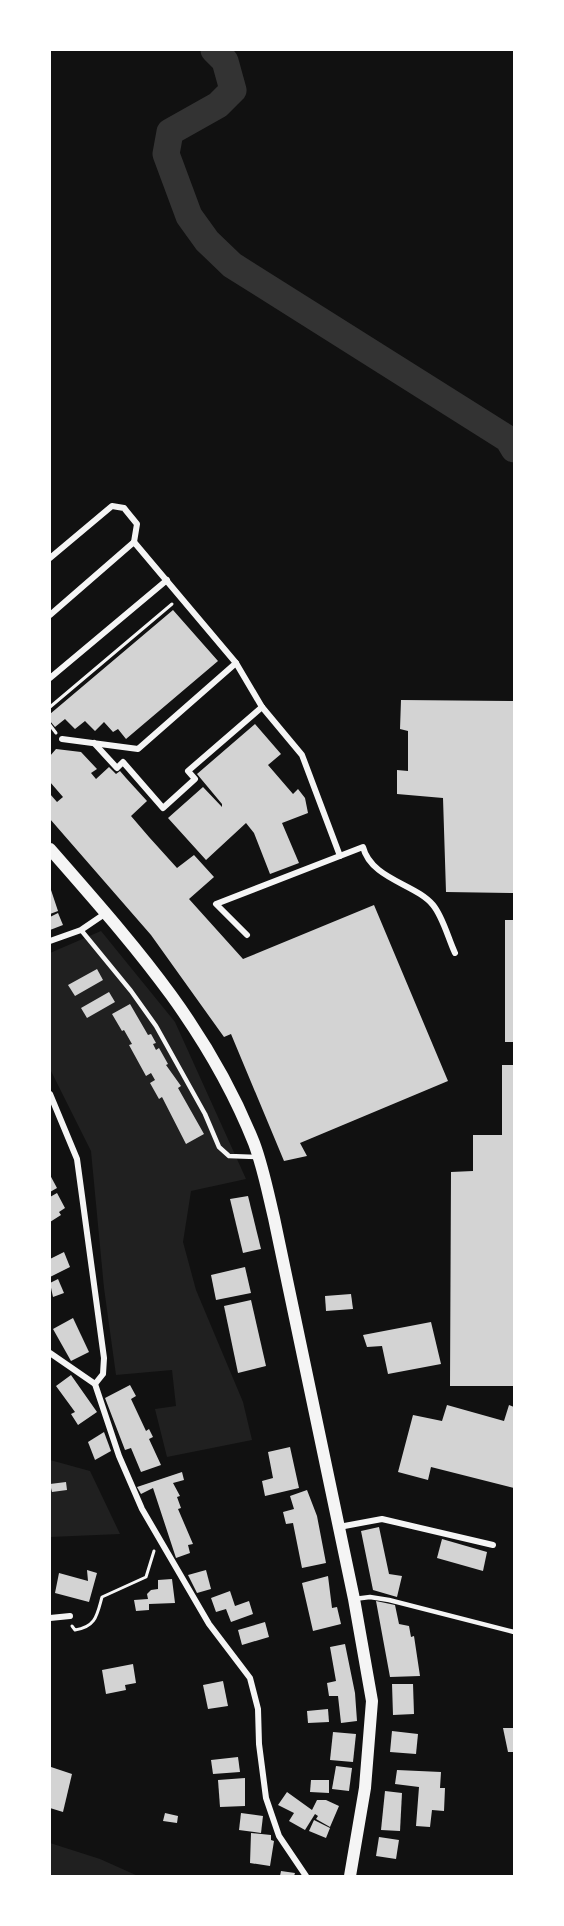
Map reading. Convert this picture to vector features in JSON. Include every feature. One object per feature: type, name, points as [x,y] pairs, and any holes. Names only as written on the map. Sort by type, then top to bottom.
[{"type":"main road","points":[[50,849],[177,999],[208,1047],[231,1093],[258,1157],[274,1218],[339,1527],[372,1701],[365,1788],[350,1876]]},
{"type":"street","points":[[50,558],[112,506],[124,508],[137,524],[135,542],[50,615]]},
{"type":"street","points":[[135,542],[236,663],[262,707],[302,755],[340,856]]},
{"type":"street","points":[[50,678],[166,580]]},
{"type":"street","points":[[62,739],[138,748],[236,663]]},
{"type":"street","points":[[94,743],[117,768],[123,762],[163,808],[195,779],[188,771],[262,707]]},
{"type":"street","points":[[247,935],[216,904],[363,847],[365,855],[378,868],[433,905],[455,952]]},
{"type":"street","points":[[50,941],[81,930],[106,913]]},
{"type":"street","points":[[50,1094],[73,1146],[82,1186],[104,1358],[103,1374],[95,1384]]},
{"type":"street","points":[[50,1353],[95,1384],[119,1456],[142,1509],[209,1624],[250,1678],[258,1709],[258,1744],[266,1798],[279,1836],[306,1876]]},
{"type":"street","points":[[339,1527],[382,1519],[493,1545]]},
{"type":"street","points":[[50,1618],[70,1616]]},
{"type":"lane","points":[[81,930],[131,991],[156,1026],[205,1114],[219,1147],[229,1156],[258,1157]]},
{"type":"lane","points":[[354,1599],[370,1597],[389,1600],[514,1632]]},
{"type":"path","points":[[50,707],[180,596]]},
{"type":"path","points":[[70,1616],[74,1629],[90,1626],[97,1618],[102,1597],[146,1577],[159,1540]]},
{"type":"shaded area","points":[[101,931],[175,1022],[246,1179],[191,1191],[183,1242],[196,1290],[243,1402],[252,1440],[167,1457],[155,1409],[176,1406],[172,1370],[116,1375],[104,1288],[91,1151],[50,1069],[50,953]]},
{"type":"shaded area","points":[[50,1460],[90,1471],[120,1534],[50,1537]]},
{"type":"shaded area","points":[[50,1843],[100,1859],[138,1876],[50,1876]]},
{"type":"building","points":[[173,610],[218,661],[126,739],[118,729],[113,732],[104,722],[95,731],[85,721],[75,729],[65,719],[55,727],[50,721],[50,714]]},
{"type":"building","points":[[401,700],[514,701],[514,893],[446,892],[443,798],[397,794],[397,770],[408,771],[408,731],[400,729]]},
{"type":"building","points":[[255,724],[281,754],[268,765],[293,794],[298,789],[305,798],[308,813],[282,823],[299,863],[270,874],[254,833],[246,823],[206,860],[168,818],[203,787],[222,807],[222,804],[197,774]]},
{"type":"building","points":[[56,749],[81,752],[97,769],[91,773],[96,779],[109,767],[116,774],[120,771],[147,801],[131,816],[177,868],[194,855],[214,877],[189,899],[243,959],[374,905],[448,1081],[300,1143],[307,1156],[284,1161],[231,1034],[224,1037],[151,935],[50,819],[50,794],[57,802],[63,797],[50,782],[50,756]]},
{"type":"building","points":[[50,887],[58,911],[50,914]]},
{"type":"building","points":[[58,913],[63,925],[50,930],[50,917]]},
{"type":"building","points":[[505,920],[514,920],[514,1042],[505,1042]]},
{"type":"building","points":[[97,969],[103,980],[75,996],[68,985]]},
{"type":"building","points":[[109,992],[115,1002],[87,1018],[81,1008]]},
{"type":"building","points":[[130,1004],[148,1035],[151,1034],[156,1043],[153,1044],[156,1050],[159,1048],[168,1064],[166,1065],[181,1086],[178,1088],[204,1134],[186,1144],[162,1097],[159,1099],[150,1083],[155,1080],[151,1073],[146,1076],[129,1045],[132,1044],[112,1014]]},
{"type":"building","points":[[502,1065],[514,1065],[514,1386],[450,1386],[451,1172],[473,1171],[473,1135],[502,1135]]},
{"type":"building","points":[[50,1175],[57,1188],[50,1192]]},
{"type":"building","points":[[57,1193],[65,1208],[59,1212],[61,1215],[50,1222],[50,1197]]},
{"type":"building","points":[[248,1196],[261,1249],[243,1253],[230,1199]]},
{"type":"building","points":[[64,1252],[70,1267],[50,1277],[50,1259]]},
{"type":"building","points":[[245,1267],[251,1293],[216,1300],[211,1275]]},
{"type":"building","points":[[58,1279],[64,1293],[53,1297],[50,1283]]},
{"type":"building","points":[[351,1294],[353,1309],[326,1311],[325,1296]]},
{"type":"building","points":[[251,1300],[266,1366],[238,1373],[224,1306]]},
{"type":"building","points":[[73,1318],[89,1352],[71,1361],[53,1329]]},
{"type":"building","points":[[431,1322],[441,1364],[388,1374],[382,1346],[367,1347],[363,1335]]},
{"type":"building","points":[[71,1375],[97,1412],[78,1425],[71,1414],[75,1412],[56,1386]]},
{"type":"building","points":[[130,1385],[136,1396],[131,1399],[146,1431],[149,1429],[153,1437],[149,1439],[161,1465],[141,1472],[131,1448],[125,1450],[105,1398]]},
{"type":"building","points":[[447,1405],[504,1421],[509,1405],[514,1407],[514,1488],[431,1467],[428,1480],[398,1472],[413,1415],[442,1421]]},
{"type":"building","points":[[104,1432],[111,1451],[95,1460],[88,1442]]},
{"type":"building","points":[[290,1447],[299,1488],[265,1496],[262,1481],[273,1478],[268,1452]]},
{"type":"building","points":[[182,1472],[184,1480],[173,1483],[180,1496],[177,1497],[181,1508],[178,1509],[193,1544],[188,1545],[190,1553],[176,1558],[153,1488],[141,1494],[137,1487]]},
{"type":"building","points":[[66,1482],[67,1490],[52,1492],[50,1484]]},
{"type":"building","points":[[307,1490],[317,1516],[326,1563],[302,1568],[293,1523],[286,1524],[283,1512],[294,1509],[290,1496]]},
{"type":"building","points":[[379,1527],[389,1574],[402,1576],[397,1597],[373,1590],[361,1531]]},
{"type":"building","points":[[442,1539],[487,1552],[483,1571],[437,1558]]},
{"type":"building","points":[[87,1570],[97,1573],[89,1602],[55,1593],[59,1573],[88,1581]]},
{"type":"building","points":[[206,1570],[211,1589],[197,1593],[188,1575]]},
{"type":"building","points":[[328,1576],[332,1608],[337,1607],[341,1624],[313,1631],[302,1583]]},
{"type":"building","points":[[172,1579],[175,1603],[149,1604],[149,1610],[136,1611],[134,1600],[148,1599],[147,1594],[151,1590],[158,1589],[158,1580]]},
{"type":"building","points":[[230,1591],[235,1606],[249,1601],[253,1614],[231,1622],[226,1609],[216,1612],[211,1598]]},
{"type":"building","points":[[376,1601],[395,1605],[399,1624],[409,1626],[411,1637],[414,1636],[420,1676],[390,1677]]},
{"type":"building","points":[[265,1622],[269,1637],[242,1645],[238,1630]]},
{"type":"building","points":[[345,1644],[355,1693],[357,1721],[341,1723],[338,1696],[329,1696],[327,1683],[336,1681],[330,1647]]},
{"type":"building","points":[[133,1664],[136,1683],[125,1685],[126,1690],[106,1694],[102,1670]]},
{"type":"building","points":[[223,1681],[228,1706],[208,1709],[203,1685]]},
{"type":"building","points":[[392,1684],[413,1684],[414,1714],[393,1715]]},
{"type":"building","points":[[328,1709],[329,1722],[308,1723],[307,1711]]},
{"type":"building","points":[[503,1728],[514,1728],[514,1752],[508,1752]]},
{"type":"building","points":[[392,1731],[418,1734],[416,1754],[390,1752]]},
{"type":"building","points":[[333,1732],[356,1734],[353,1762],[330,1760]]},
{"type":"building","points":[[238,1757],[240,1772],[213,1774],[211,1760]]},
{"type":"building","points":[[336,1766],[352,1768],[349,1791],[332,1789]]},
{"type":"building","points":[[51,1767],[72,1774],[63,1812],[50,1808]]},
{"type":"building","points":[[397,1770],[441,1772],[440,1788],[445,1788],[444,1811],[432,1810],[430,1827],[416,1826],[419,1787],[395,1784]]},
{"type":"building","points":[[245,1778],[245,1806],[220,1807],[218,1780]]},
{"type":"building","points":[[311,1780],[329,1780],[329,1793],[310,1792]]},
{"type":"building","points":[[385,1791],[402,1793],[400,1831],[381,1830]]},
{"type":"building","points":[[287,1792],[312,1810],[317,1800],[326,1800],[339,1806],[330,1827],[316,1819],[318,1816],[315,1814],[305,1830],[289,1821],[294,1813],[278,1805]]},
{"type":"building","points":[[165,1813],[178,1816],[177,1823],[163,1821]]},
{"type":"building","points":[[241,1813],[263,1816],[261,1833],[239,1830]]},
{"type":"building","points":[[314,1820],[330,1828],[326,1838],[309,1831]]},
{"type":"building","points":[[251,1833],[271,1835],[271,1840],[274,1841],[270,1866],[250,1863]]},
{"type":"building","points":[[379,1837],[399,1840],[396,1859],[376,1856]]},
{"type":"building","points":[[281,1871],[295,1873],[294,1876],[280,1876]]},
{"type":"waterway","points":[[214,50],[225,61],[233,90],[218,105],[170,132],[166,154],[189,216],[207,241],[232,265],[508,439],[514,449]]}]
